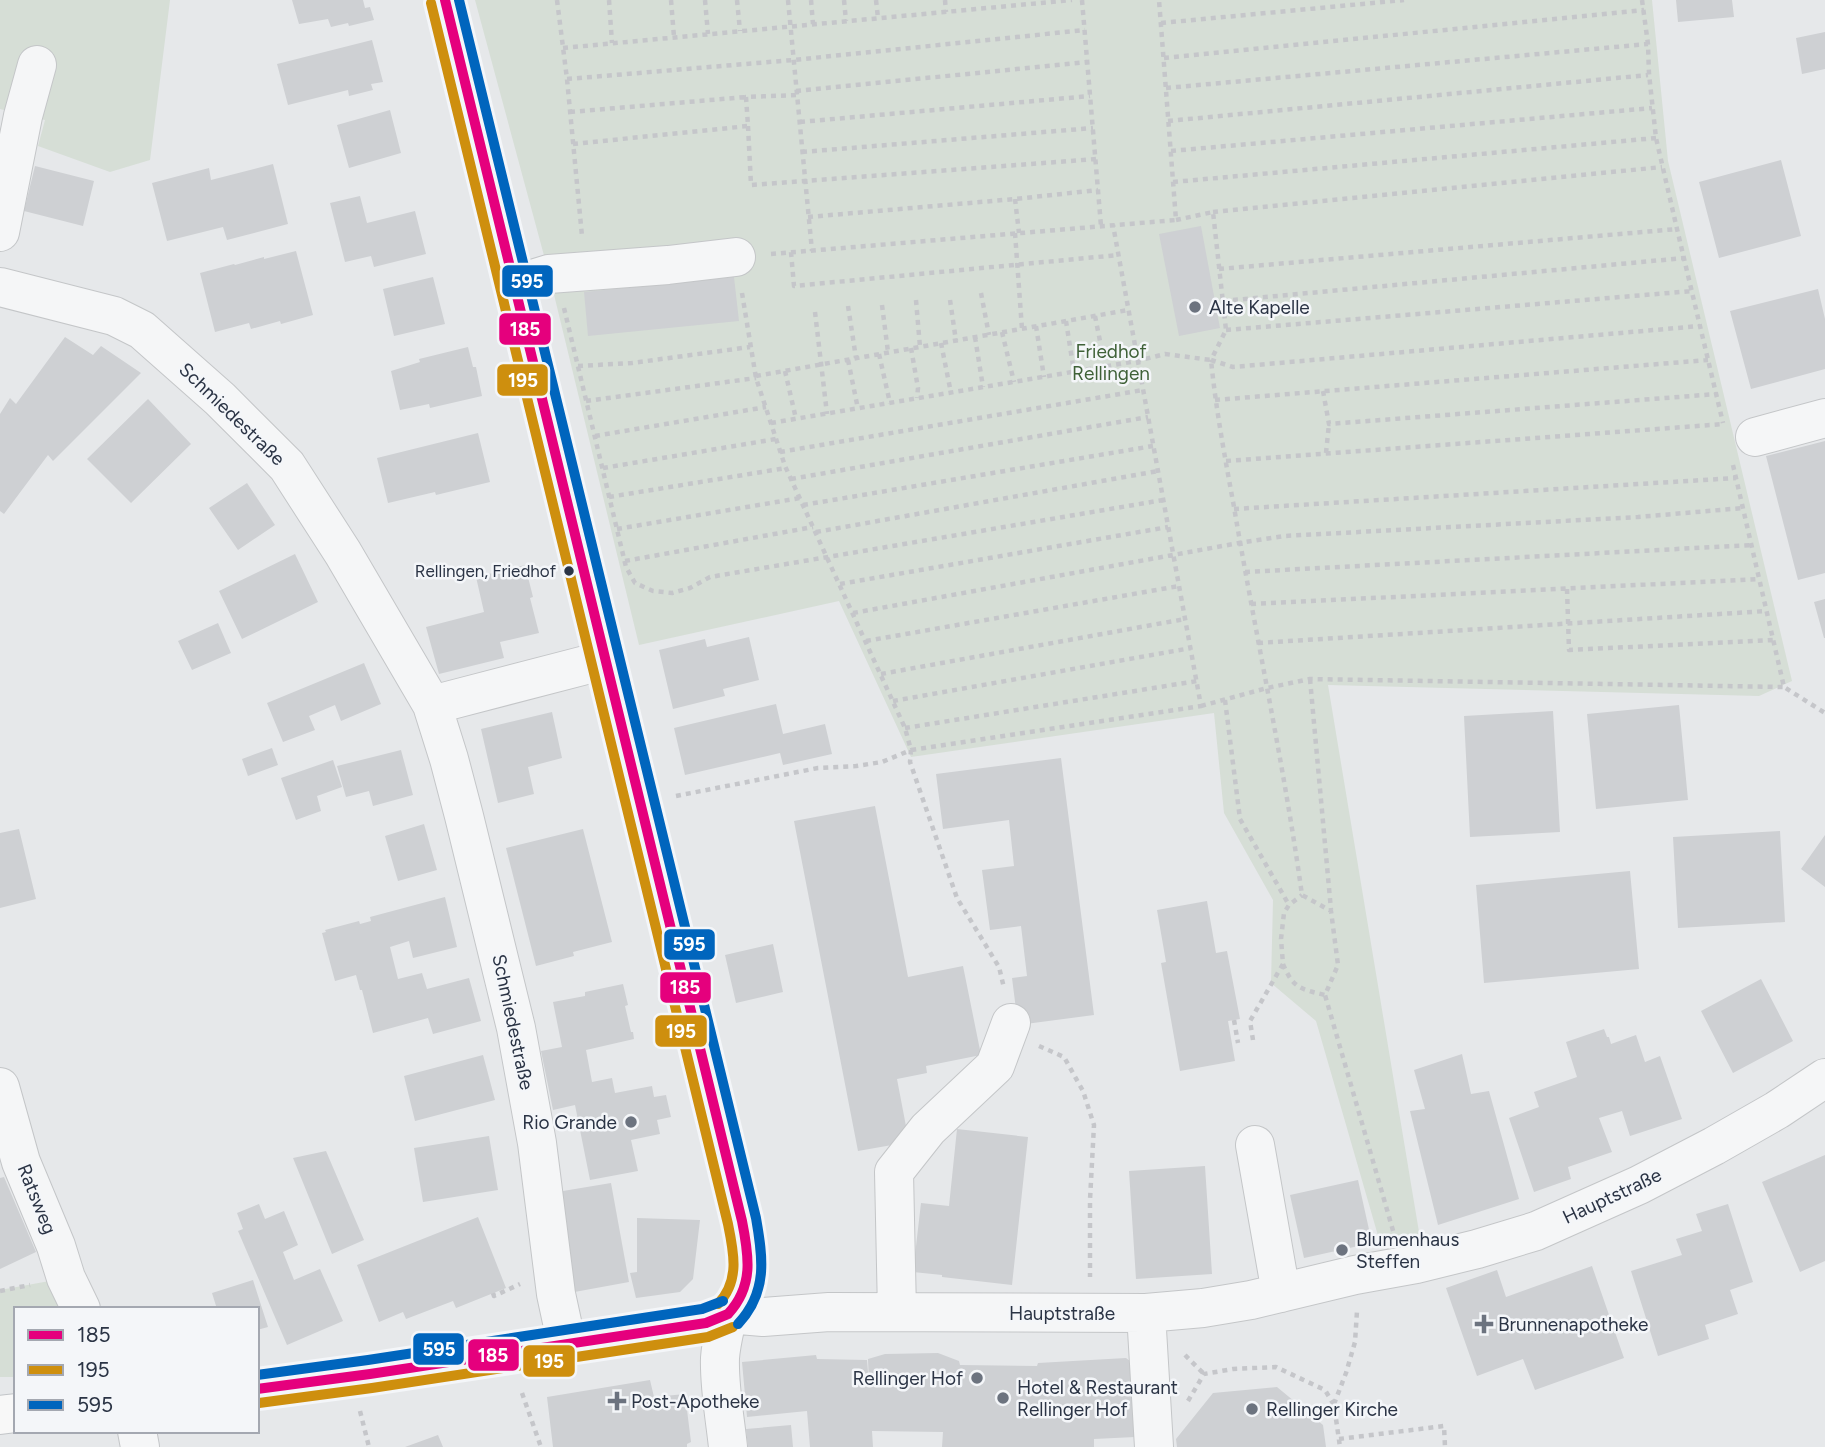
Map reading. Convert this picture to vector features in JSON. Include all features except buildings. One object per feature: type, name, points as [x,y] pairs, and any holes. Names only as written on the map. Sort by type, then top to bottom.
[{"type":"main road","points":[[445,0],[639,803],[721,1129],[746,1244],[747,1270],[743,1295],[728,1314]]},
{"type":"main road","name":"Hauptstraße","points":[[259,1389],[328,1381],[706,1323],[728,1314]]},
{"type":"street","points":[[0,232],[23,116],[37,65]]},
{"type":"street","points":[[513,285],[549,274],[736,257]]},
{"type":"street","name":"Schmiedestraße","points":[[0,287],[114,316],[142,330],[220,399],[287,466],[343,553],[432,705],[461,804],[516,1028],[535,1133],[556,1294],[567,1345]]},
{"type":"street","points":[[1744,451],[1825,418]]},
{"type":"street","points":[[432,705],[605,660]]},
{"type":"street","points":[[897,1312],[894,1172],[928,1129],[995,1066],[1011,1023]]},
{"type":"street","name":"Hauptstraße","points":[[728,1314],[763,1317],[829,1312],[1146,1313],[1251,1300],[1425,1262],[1536,1231],[1639,1185],[1714,1146],[1777,1110],[1825,1078]]},
{"type":"street","name":"Ratsweg","points":[[0,1087],[21,1162],[80,1307]]},
{"type":"street","points":[[1255,1145],[1281,1293]]},
{"type":"street","points":[[1146,1313],[1154,1447]]},
{"type":"street","points":[[728,1314],[720,1360],[728,1447]]},
{"type":"path","points":[[557,0],[573,144],[575,272],[561,297],[625,561],[635,583],[653,592],[672,593],[690,588],[710,577],[1163,500]]},
{"type":"path","points":[[609,0],[612,43]]},
{"type":"path","points":[[671,0],[674,37]]},
{"type":"path","points":[[705,0],[708,34]]},
{"type":"path","points":[[737,0],[740,32]]},
{"type":"path","points":[[789,0],[812,251]]},
{"type":"path","points":[[811,0],[813,24]]},
{"type":"path","points":[[844,0],[846,21]]},
{"type":"path","points":[[876,0],[878,18]]},
{"type":"path","points":[[945,0],[946,12]]},
{"type":"path","points":[[976,0],[976,9]]},
{"type":"path","points":[[563,48],[1072,0]]},
{"type":"path","points":[[1082,0],[1101,226]]},
{"type":"path","points":[[1159,0],[1176,220]]},
{"type":"path","points":[[1161,23],[1404,0]]},
{"type":"path","points":[[1226,461],[1724,424],[1656,138],[1642,0]]},
{"type":"path","points":[[1164,58],[1644,10]]},
{"type":"path","points":[[567,79],[793,60],[1085,30]]},
{"type":"path","points":[[1166,88],[1648,44]]},
{"type":"path","points":[[570,112],[796,93],[1087,62]]},
{"type":"path","points":[[1168,121],[1648,75]]},
{"type":"path","points":[[800,122],[1090,96]]},
{"type":"path","points":[[746,97],[751,186],[1096,159]]},
{"type":"path","points":[[1171,151],[1653,108]]},
{"type":"path","points":[[573,144],[748,126]]},
{"type":"path","points":[[802,152],[1093,128]]},
{"type":"path","points":[[1174,182],[1656,138]]},
{"type":"path","points":[[911,750],[905,728],[780,452],[756,377],[736,257],[1176,220],[1213,212],[1662,167]]},
{"type":"path","points":[[808,217],[1098,190]]},
{"type":"path","points":[[1015,199],[1022,329]]},
{"type":"path","points":[[1213,212],[1226,330],[1211,360],[1216,400],[1295,840],[1302,895]]},
{"type":"path","points":[[1113,225],[1201,706]]},
{"type":"path","points":[[1220,269],[1677,229]]},
{"type":"path","points":[[791,252],[794,286],[1118,255]]},
{"type":"path","points":[[1223,301],[1684,258]]},
{"type":"path","points":[[1226,330],[1692,291]]},
{"type":"path","points":[[981,293],[989,335]]},
{"type":"path","points":[[916,300],[920,347]]},
{"type":"path","points":[[950,300],[956,341]]},
{"type":"path","points":[[882,305],[888,352]]},
{"type":"path","points":[[848,306],[856,358]]},
{"type":"path","points":[[586,401],[756,377],[1128,310]]},
{"type":"path","points":[[815,312],[827,414]]},
{"type":"path","points":[[1095,316],[1105,366]]},
{"type":"path","points":[[1066,321],[1074,372]]},
{"type":"path","points":[[1036,326],[1044,377]]},
{"type":"path","points":[[771,424],[1165,354],[1211,360],[1233,367],[1700,326]]},
{"type":"path","points":[[1002,332],[1014,382]]},
{"type":"path","points":[[975,337],[983,387]]},
{"type":"path","points":[[941,343],[951,393]]},
{"type":"path","points":[[578,366],[632,363],[750,347]]},
{"type":"path","points":[[911,348],[918,398]]},
{"type":"path","points":[[879,354],[890,403]]},
{"type":"path","points":[[848,360],[858,409]]},
{"type":"path","points":[[1216,400],[1708,360]]},
{"type":"path","points":[[785,371],[796,419]]},
{"type":"path","points":[[780,452],[1143,390]]},
{"type":"path","points":[[1323,391],[1329,424],[1326,453]]},
{"type":"path","points":[[1329,424],[1717,394]]},
{"type":"path","points":[[595,436],[766,407]]},
{"type":"path","points":[[791,479],[1148,417]]},
{"type":"path","points":[[603,468],[776,439]]},
{"type":"path","points":[[803,505],[1153,446]]},
{"type":"path","points":[[1744,451],[1737,478],[1784,687]]},
{"type":"path","points":[[609,497],[786,468]]},
{"type":"path","points":[[625,561],[1158,471]]},
{"type":"path","points":[[1234,509],[1737,478]]},
{"type":"path","points":[[617,529],[800,498]]},
{"type":"path","points":[[853,613],[1284,536],[1638,517],[1743,508]]},
{"type":"path","points":[[840,584],[1168,527]]},
{"type":"path","points":[[1245,572],[1752,545]]},
{"type":"path","points":[[1251,604],[1760,579]]},
{"type":"path","points":[[866,641],[1179,586]]},
{"type":"path","points":[[1567,589],[1569,650],[1774,640]]},
{"type":"path","points":[[1258,643],[1768,611]]},
{"type":"path","points":[[881,674],[1185,619]]},
{"type":"path","points":[[893,702],[1191,648]]},
{"type":"path","points":[[1310,679],[1338,965],[1325,995],[1395,1238]]},
{"type":"path","points":[[639,803],[818,768],[882,762],[911,750],[1201,706],[1310,679],[1784,687],[1825,713]]},
{"type":"path","points":[[905,728],[1197,681]]},
{"type":"path","points":[[1225,700],[1240,818],[1289,905]]},
{"type":"path","points":[[1302,895],[1331,911]]},
{"type":"path","points":[[1302,895],[1289,905],[1284,913],[1281,939],[1283,964],[1290,980],[1306,991],[1325,995]]},
{"type":"path","points":[[1253,1040],[1250,1021],[1283,964]]},
{"type":"path","points":[[1234,1020],[1238,1043]]},
{"type":"path","points":[[1334,1405],[1355,1342],[1357,1304]]},
{"type":"path","points":[[1185,1354],[1204,1374]]},
{"type":"path","points":[[1186,1404],[1204,1374],[1233,1369],[1276,1367],[1325,1390],[1334,1405],[1340,1447]]},
{"type":"path","points":[[522,1393],[541,1447]]},
{"type":"path","points":[[363,1419],[369,1447]]},
{"type":"path","points":[[1339,1439],[1444,1426],[1445,1447]]},
{"type":"green space","points":[[0,0],[170,0],[150,160],[110,172],[38,146],[45,120],[0,109]]},
{"type":"green space","name":"Friedhof Rellingen","points":[[475,0],[1652,0],[1668,161],[1792,681],[1759,696],[1328,685],[1420,1238],[1381,1246],[1316,1021],[1271,983],[1273,900],[1224,813],[1214,713],[911,757],[839,601],[639,645],[549,274]]},
{"type":"green space","points":[[66,1278],[80,1307],[14,1307],[14,1377],[0,1377],[0,1290]]},
{"type":"transit line","name":"185","points":[[445,0],[742,1221],[748,1258],[746,1281],[742,1293],[728,1314]]},
{"type":"transit line","name":"595","points":[[459,0],[756,1218],[761,1261],[759,1287],[748,1312],[738,1324]]},
{"type":"transit line","name":"195","points":[[431,3],[728,1224],[734,1266],[730,1286],[718,1304]]},
{"type":"transit line","name":"595","points":[[259,1375],[702,1309],[723,1301]]},
{"type":"transit line","name":"185","points":[[259,1389],[706,1323],[728,1314]]},
{"type":"transit line","name":"195","points":[[259,1403],[708,1337],[733,1327]]},
{"type":"place","name":"Alte Kapelle","points":[[1195,307]]},
{"type":"place","name":"Rellingen, Friedhof","points":[[569,571]]},
{"type":"place","name":"Rio Grande","points":[[631,1122]]},
{"type":"place","name":"Blumenhaus Steffen","points":[[1342,1250]]},
{"type":"place","name":"Brunnenapotheke","points":[[1484,1324]]},
{"type":"place","name":"Rellinger Hof","points":[[977,1378]]},
{"type":"place","name":"Hotel & Restaurant Rellinger Hof","points":[[1003,1398]]},
{"type":"place","name":"Post-Apotheke","points":[[617,1401]]},
{"type":"place","name":"Rellinger Kirche","points":[[1252,1409]]}]
